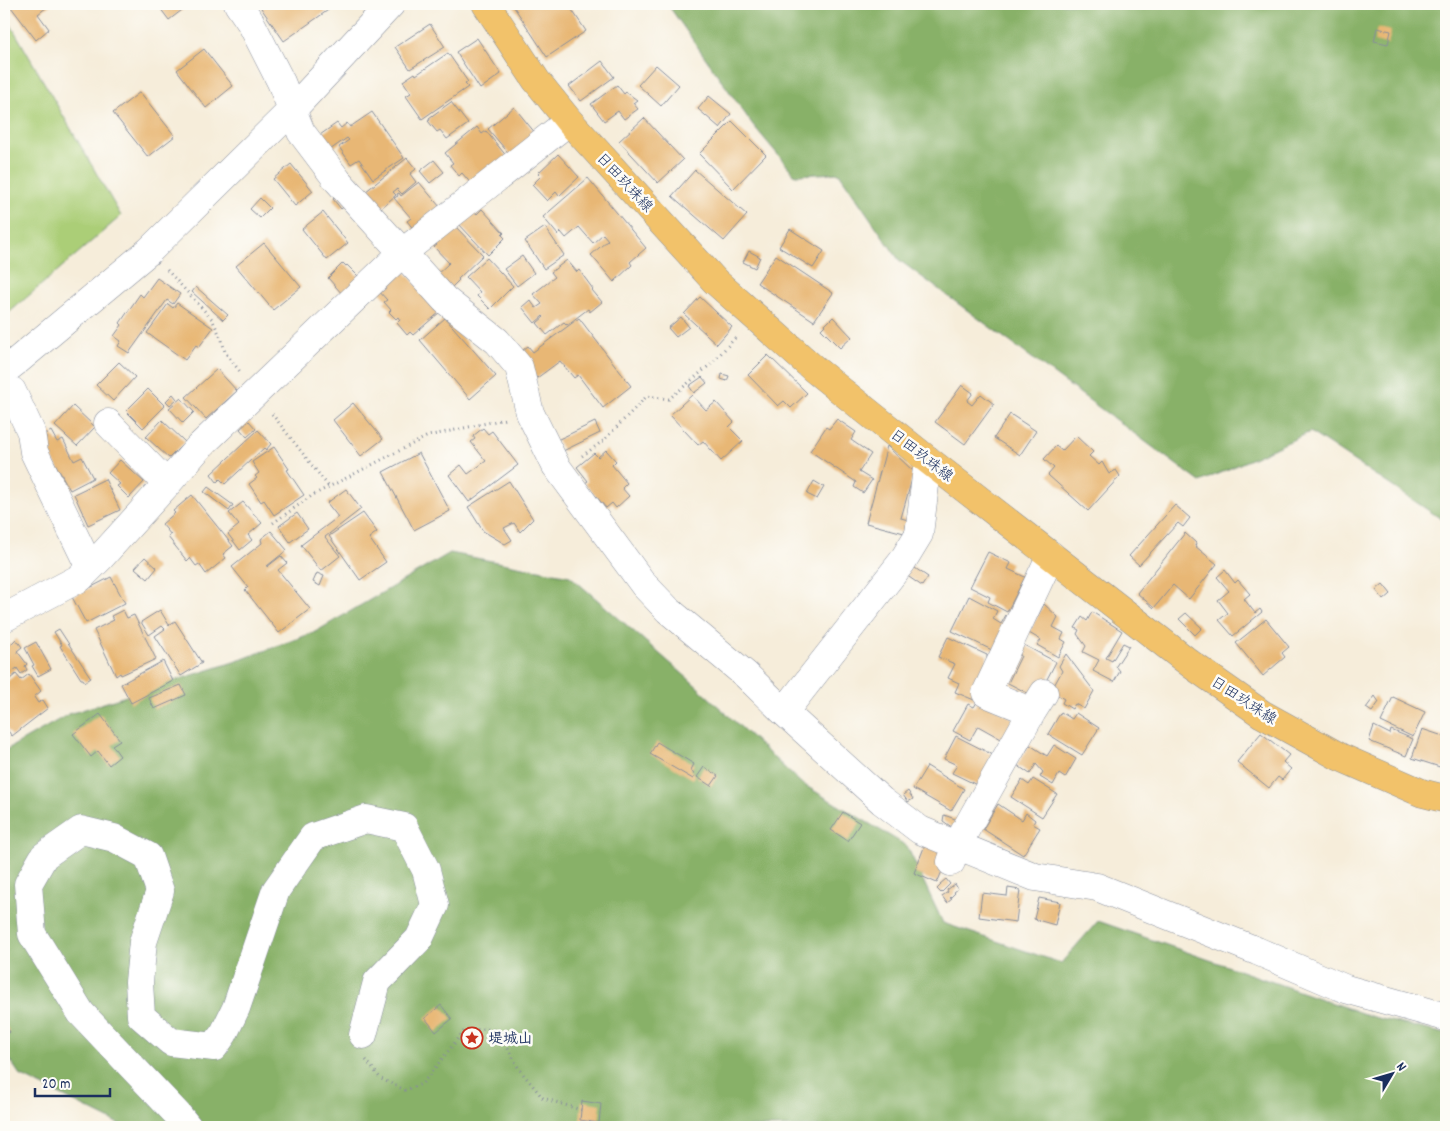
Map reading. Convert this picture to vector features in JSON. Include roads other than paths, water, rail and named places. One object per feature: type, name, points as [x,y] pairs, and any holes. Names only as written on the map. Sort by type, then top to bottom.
[{"type":"main road","name":"日田玖珠線","points":[[486,4],[536,80],[569,122],[715,281],[814,369],[1192,665],[1262,714],[1340,757],[1422,793],[1446,799]]},
{"type":"street","points":[[238,4],[251,23],[281,82],[301,132],[338,181],[445,300],[497,341],[519,367],[530,413],[556,466],[644,586],[668,610],[746,674],[784,712],[882,801],[954,854],[1035,877],[1097,887],[1346,989],[1446,1017]]},
{"type":"street","points":[[90,568],[34,452],[31,432],[8,381],[17,361],[149,250],[292,110],[391,4]]},
{"type":"street","points":[[4,618],[80,578],[199,447],[402,253],[569,122]]},
{"type":"street","points":[[108,423],[167,484]]},
{"type":"street","points":[[784,712],[902,562],[920,534],[928,460]]},
{"type":"street","points":[[954,854],[1038,702],[986,693],[1051,555]]},
{"type":"street","points":[[188,1127],[81,1014],[32,934],[28,884],[44,856],[82,830],[114,838],[148,856],[160,892],[144,942],[139,982],[142,1016],[171,1042],[214,1046],[224,1033],[236,1008],[276,890],[313,837],[366,819],[404,828],[426,870],[435,905],[419,939],[377,982],[362,1035]]},
{"type":"place","name":"堤城山","points":[[472,1038]]}]
